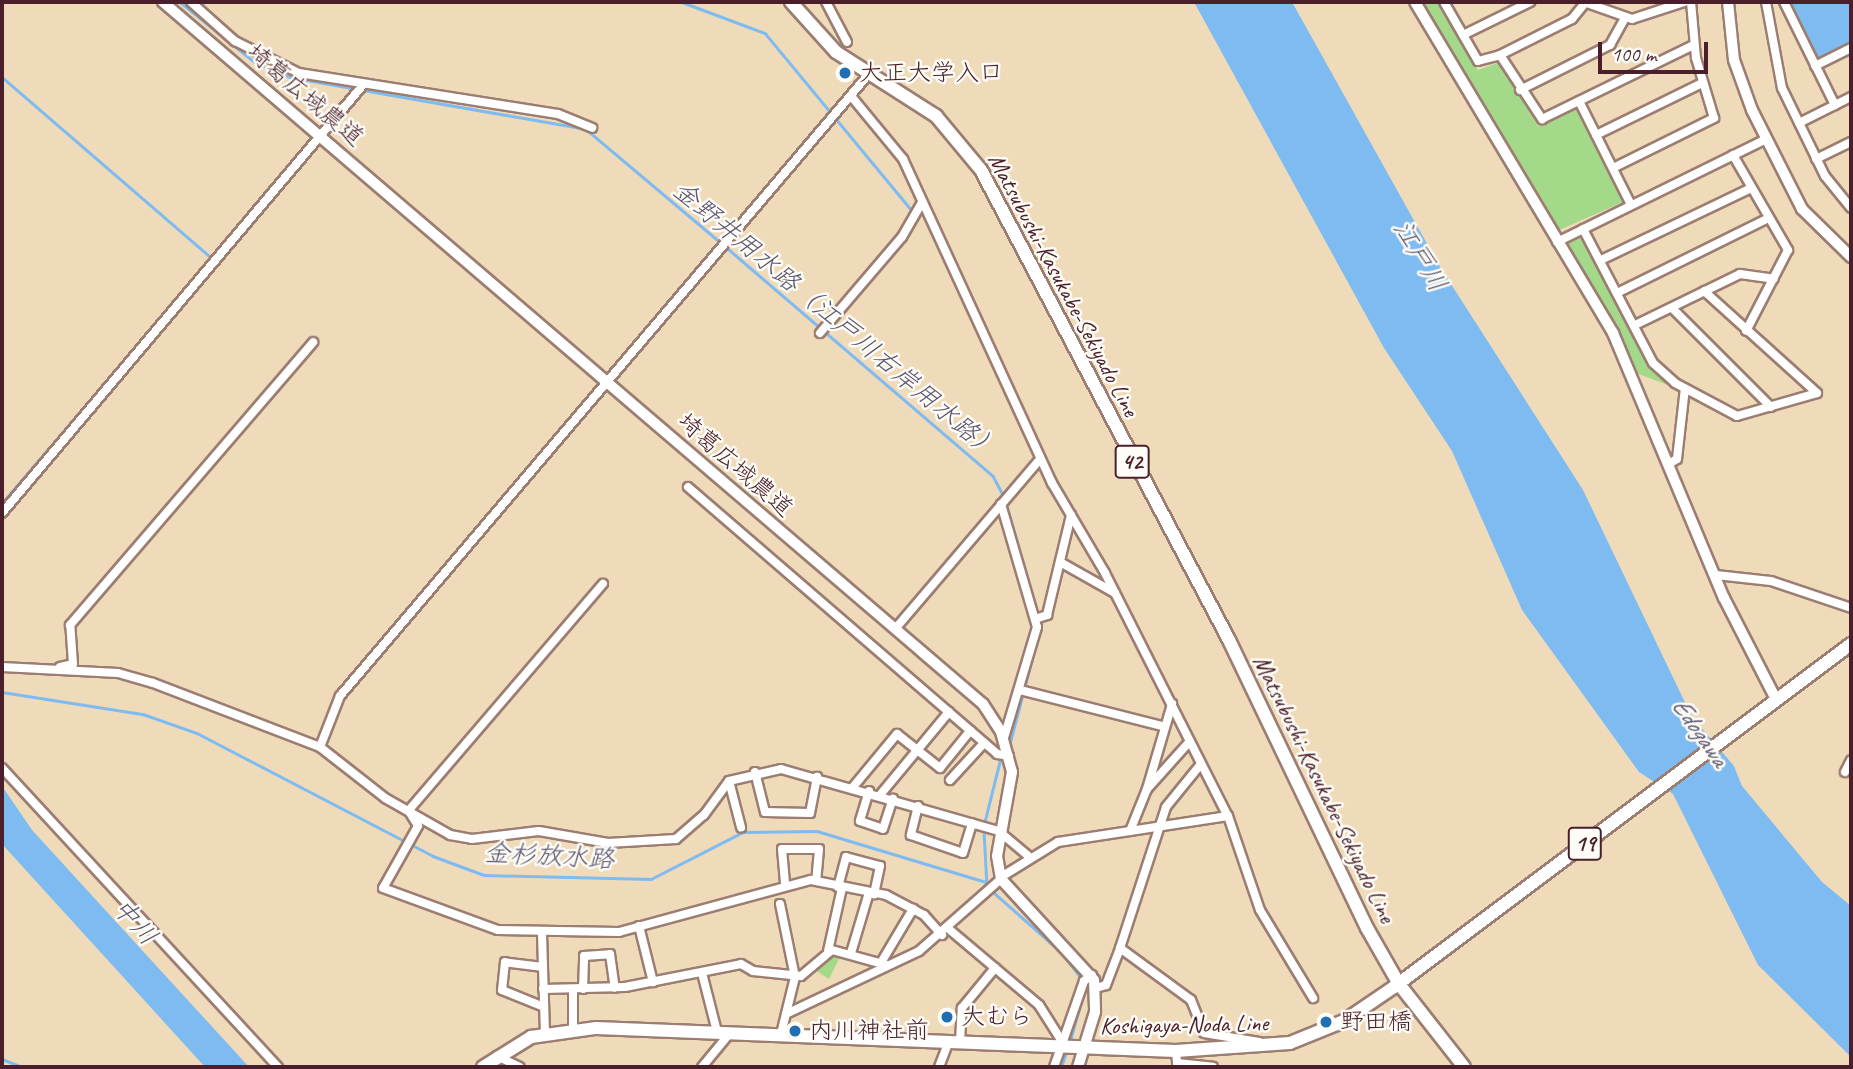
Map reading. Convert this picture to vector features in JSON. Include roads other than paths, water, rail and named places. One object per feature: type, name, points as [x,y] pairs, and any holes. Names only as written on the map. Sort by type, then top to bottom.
[{"type":"main road","name":"Matsubushi-Kasukabe-Sekiyado Line","points":[[791,2],[827,44],[868,75],[936,116],[981,170],[1224,629],[1320,836],[1403,981],[1464,1067]]},
{"type":"main road","name":"Koshigaya-Noda Line","points":[[483,1067],[497,1056],[545,1032],[573,1029],[1061,1043],[1086,1047],[1177,1051],[1263,1048],[1344,1021],[1403,981],[1851,644]]},
{"type":"street","name":"埼葛広域農道","points":[[163,2],[983,704],[1003,738],[1003,756],[1011,791],[1001,833],[996,883]]},
{"type":"street","points":[[191,2],[265,59],[362,88],[580,121],[592,128]]},
{"type":"street","points":[[826,2],[847,42]]},
{"type":"street","points":[[1415,2],[1613,333],[1716,575],[1776,699]]},
{"type":"street","points":[[1463,35],[1530,2]]},
{"type":"street","points":[[1448,3],[1478,61],[1500,55],[1572,19],[1585,2],[1625,18],[1684,2]]},
{"type":"street","points":[[1613,168],[1714,118],[1702,83],[1694,45],[1691,2]]},
{"type":"street","points":[[1728,2],[1739,78],[1766,139],[1810,219],[1851,257]]},
{"type":"street","points":[[1766,2],[1772,57],[1799,123],[1816,159],[1851,208]]},
{"type":"street","points":[[1784,2],[1835,105]]},
{"type":"street","points":[[1520,90],[1610,45],[1625,18]]},
{"type":"street","points":[[1500,55],[1520,90],[1542,119],[1694,45]]},
{"type":"street","points":[[1815,66],[1851,48]]},
{"type":"street","points":[[320,747],[340,696],[609,384],[868,75]]},
{"type":"street","points":[[1596,135],[1702,83]]},
{"type":"street","points":[[2,513],[362,88]]},
{"type":"street","points":[[851,96],[893,142],[1040,459],[1115,593],[1228,816],[1260,910],[1313,998]]},
{"type":"street","points":[[1799,123],[1851,97]]},
{"type":"street","points":[[1579,101],[1631,205]]},
{"type":"street","points":[[576,130],[580,121]]},
{"type":"street","points":[[1557,242],[1766,139]]},
{"type":"street","points":[[1816,159],[1851,142]]},
{"type":"street","points":[[1732,155],[1765,220],[1788,250],[1746,331]]},
{"type":"street","points":[[1601,260],[1749,189]]},
{"type":"street","points":[[822,331],[902,237],[922,203]]},
{"type":"street","points":[[1619,292],[1765,220]]},
{"type":"street","points":[[1583,229],[1619,292],[1653,363],[1685,388],[1737,416],[1817,393],[1704,291]]},
{"type":"street","points":[[1635,325],[1749,272],[1774,279]]},
{"type":"street","points":[[1672,308],[1771,407]]},
{"type":"street","points":[[37,670],[73,664],[70,625],[313,342]]},
{"type":"street","points":[[1668,464],[1677,459],[1685,388]]},
{"type":"street","points":[[895,629],[1040,459]]},
{"type":"street","points":[[688,487],[984,743],[1003,756]]},
{"type":"street","points":[[1001,503],[1038,618]]},
{"type":"street","points":[[1003,738],[1024,691],[1038,618],[1060,562],[1070,515]]},
{"type":"street","points":[[1060,562],[1115,593]]},
{"type":"street","points":[[1716,575],[1771,581],[1851,608]]},
{"type":"street","points":[[408,810],[603,584]]},
{"type":"street","points":[[2,667],[118,673],[320,747],[408,810],[472,839],[539,831],[642,844],[676,839],[729,781],[755,772],[817,777],[918,806],[1001,833],[1028,856]]},
{"type":"street","points":[[1024,691],[1162,726]]},
{"type":"street","points":[[1130,831],[1147,789],[1162,726],[1172,704]]},
{"type":"street","points":[[880,795],[949,712]]},
{"type":"street","points":[[853,787],[897,734],[940,768],[970,731]]},
{"type":"street","points":[[1147,789],[1174,754],[1190,741]]},
{"type":"street","points":[[950,780],[984,743]]},
{"type":"street","points":[[1156,747],[1174,754]]},
{"type":"street","points":[[1845,772],[1851,760]]},
{"type":"street","points":[[1096,988],[1106,985],[1159,826],[1174,792],[1201,764]]},
{"type":"street","points":[[2,768],[278,1067]]},
{"type":"street","points":[[755,772],[765,812],[810,813],[817,777]]},
{"type":"street","points":[[729,781],[741,827]]},
{"type":"street","points":[[869,791],[860,821],[883,829],[893,799]]},
{"type":"street","points":[[918,806],[911,835],[963,853],[972,823]]},
{"type":"street","points":[[408,810],[418,826],[383,888],[498,930],[541,933],[639,926],[785,883],[816,881],[913,909],[995,968],[1039,1005],[1061,1043]]},
{"type":"street","points":[[786,1014],[946,933],[996,883],[1028,856],[1058,842],[1228,816]]},
{"type":"street","points":[[785,883],[782,849],[821,851],[816,881]]},
{"type":"street","points":[[795,977],[828,951],[846,857],[880,866],[851,953]]},
{"type":"street","points":[[996,883],[1092,975],[1096,988],[1086,1047],[1078,1067]]},
{"type":"street","points":[[780,904],[795,977],[781,1034]]},
{"type":"street","points":[[884,963],[913,909]]},
{"type":"street","points":[[639,926],[653,982]]},
{"type":"street","points":[[541,933],[545,1032]]},
{"type":"street","points":[[1120,948],[1191,1000],[1204,1032],[1258,1041],[1263,1048]]},
{"type":"street","points":[[828,951],[851,953],[884,963]]},
{"type":"street","points":[[583,989],[584,956],[610,954],[615,988]]},
{"type":"street","points":[[543,967],[505,962],[502,990],[544,1007]]},
{"type":"street","points":[[543,989],[615,988],[741,964],[795,977]]},
{"type":"street","points":[[939,1067],[954,1041],[962,1007],[995,968]]},
{"type":"street","points":[[702,972],[723,1033],[702,1067]]},
{"type":"street","points":[[1054,1067],[1083,981],[1092,975]]},
{"type":"street","points":[[573,989],[573,1029]]},
{"type":"street","points":[[1177,1051],[1177,1063],[1213,1067]]},
{"type":"street","points":[[497,1056],[520,1067]]},
{"type":"water","points":[[1194,2],[1292,2],[1440,267],[1583,490],[1692,717],[1734,766],[1742,786],[1822,882],[1851,906],[1851,1057],[1758,965],[1673,794],[1639,772],[1522,610],[1452,451],[1384,348]]},
{"type":"water","points":[[1788,2],[1849,2],[1851,44],[1816,59]]},
{"type":"water","points":[[2,786],[32,830],[249,1067],[205,1067],[2,844]]},
{"type":"waterway","name":"金野井用水路（江戸川右岸用水路）","points":[[180,2],[256,63],[290,77],[357,89]]},
{"type":"waterway","points":[[682,2],[765,33],[913,212]]},
{"type":"waterway","points":[[2,77],[212,258],[2,504]]},
{"type":"waterway","name":"金野井用水路（江戸川右岸用水路）","points":[[363,90],[581,128]]},
{"type":"waterway","name":"金野井用水路（江戸川右岸用水路）","points":[[587,130],[721,243]]},
{"type":"waterway","name":"金野井用水路（江戸川右岸用水路）","points":[[726,247],[993,476],[1004,497]]},
{"type":"waterway","points":[[872,278],[886,261]]},
{"type":"waterway","name":"金野井用水路（江戸川右岸用水路）","points":[[1006,503],[1038,614]]},
{"type":"waterway","name":"金野井用水路（江戸川右岸用水路）","points":[[1009,746],[1040,628]]},
{"type":"waterway","name":"金杉放水路","points":[[2,692],[143,714],[197,733],[433,856],[484,875],[651,879],[743,832],[817,831],[986,882]]},
{"type":"waterway","name":"金野井用水路（江戸川右岸用水路）","points":[[984,824],[1001,756]]},
{"type":"waterway","name":"金野井用水路（江戸川右岸用水路）","points":[[984,831],[987,887]]},
{"type":"waterway","name":"金野井用水路（江戸川右岸用水路）","points":[[992,891],[1061,952],[1082,979]]},
{"type":"waterway","name":"金野井用水路（江戸川右岸用水路）","points":[[1069,1044],[1086,984]]},
{"type":"waterway","name":"金野井用水路（江戸川右岸用水路）","points":[[1061,1067],[1067,1050]]},
{"type":"waterway","points":[[2,1059],[23,1067]]},
{"type":"place","name":"大正大学入口","points":[[845,73]]},
{"type":"place","name":"大むら","points":[[947,1017]]},
{"type":"place","name":"野田橋","points":[[1326,1022]]},
{"type":"place","name":"内川神社前","points":[[795,1031]]},
{"type":"water label","name":"江戸川","points":[[1420,256]]},
{"type":"water label","name":"Edogawa","points":[[1700,732]]},
{"type":"water label","name":"中川","points":[[135,922]]}]
